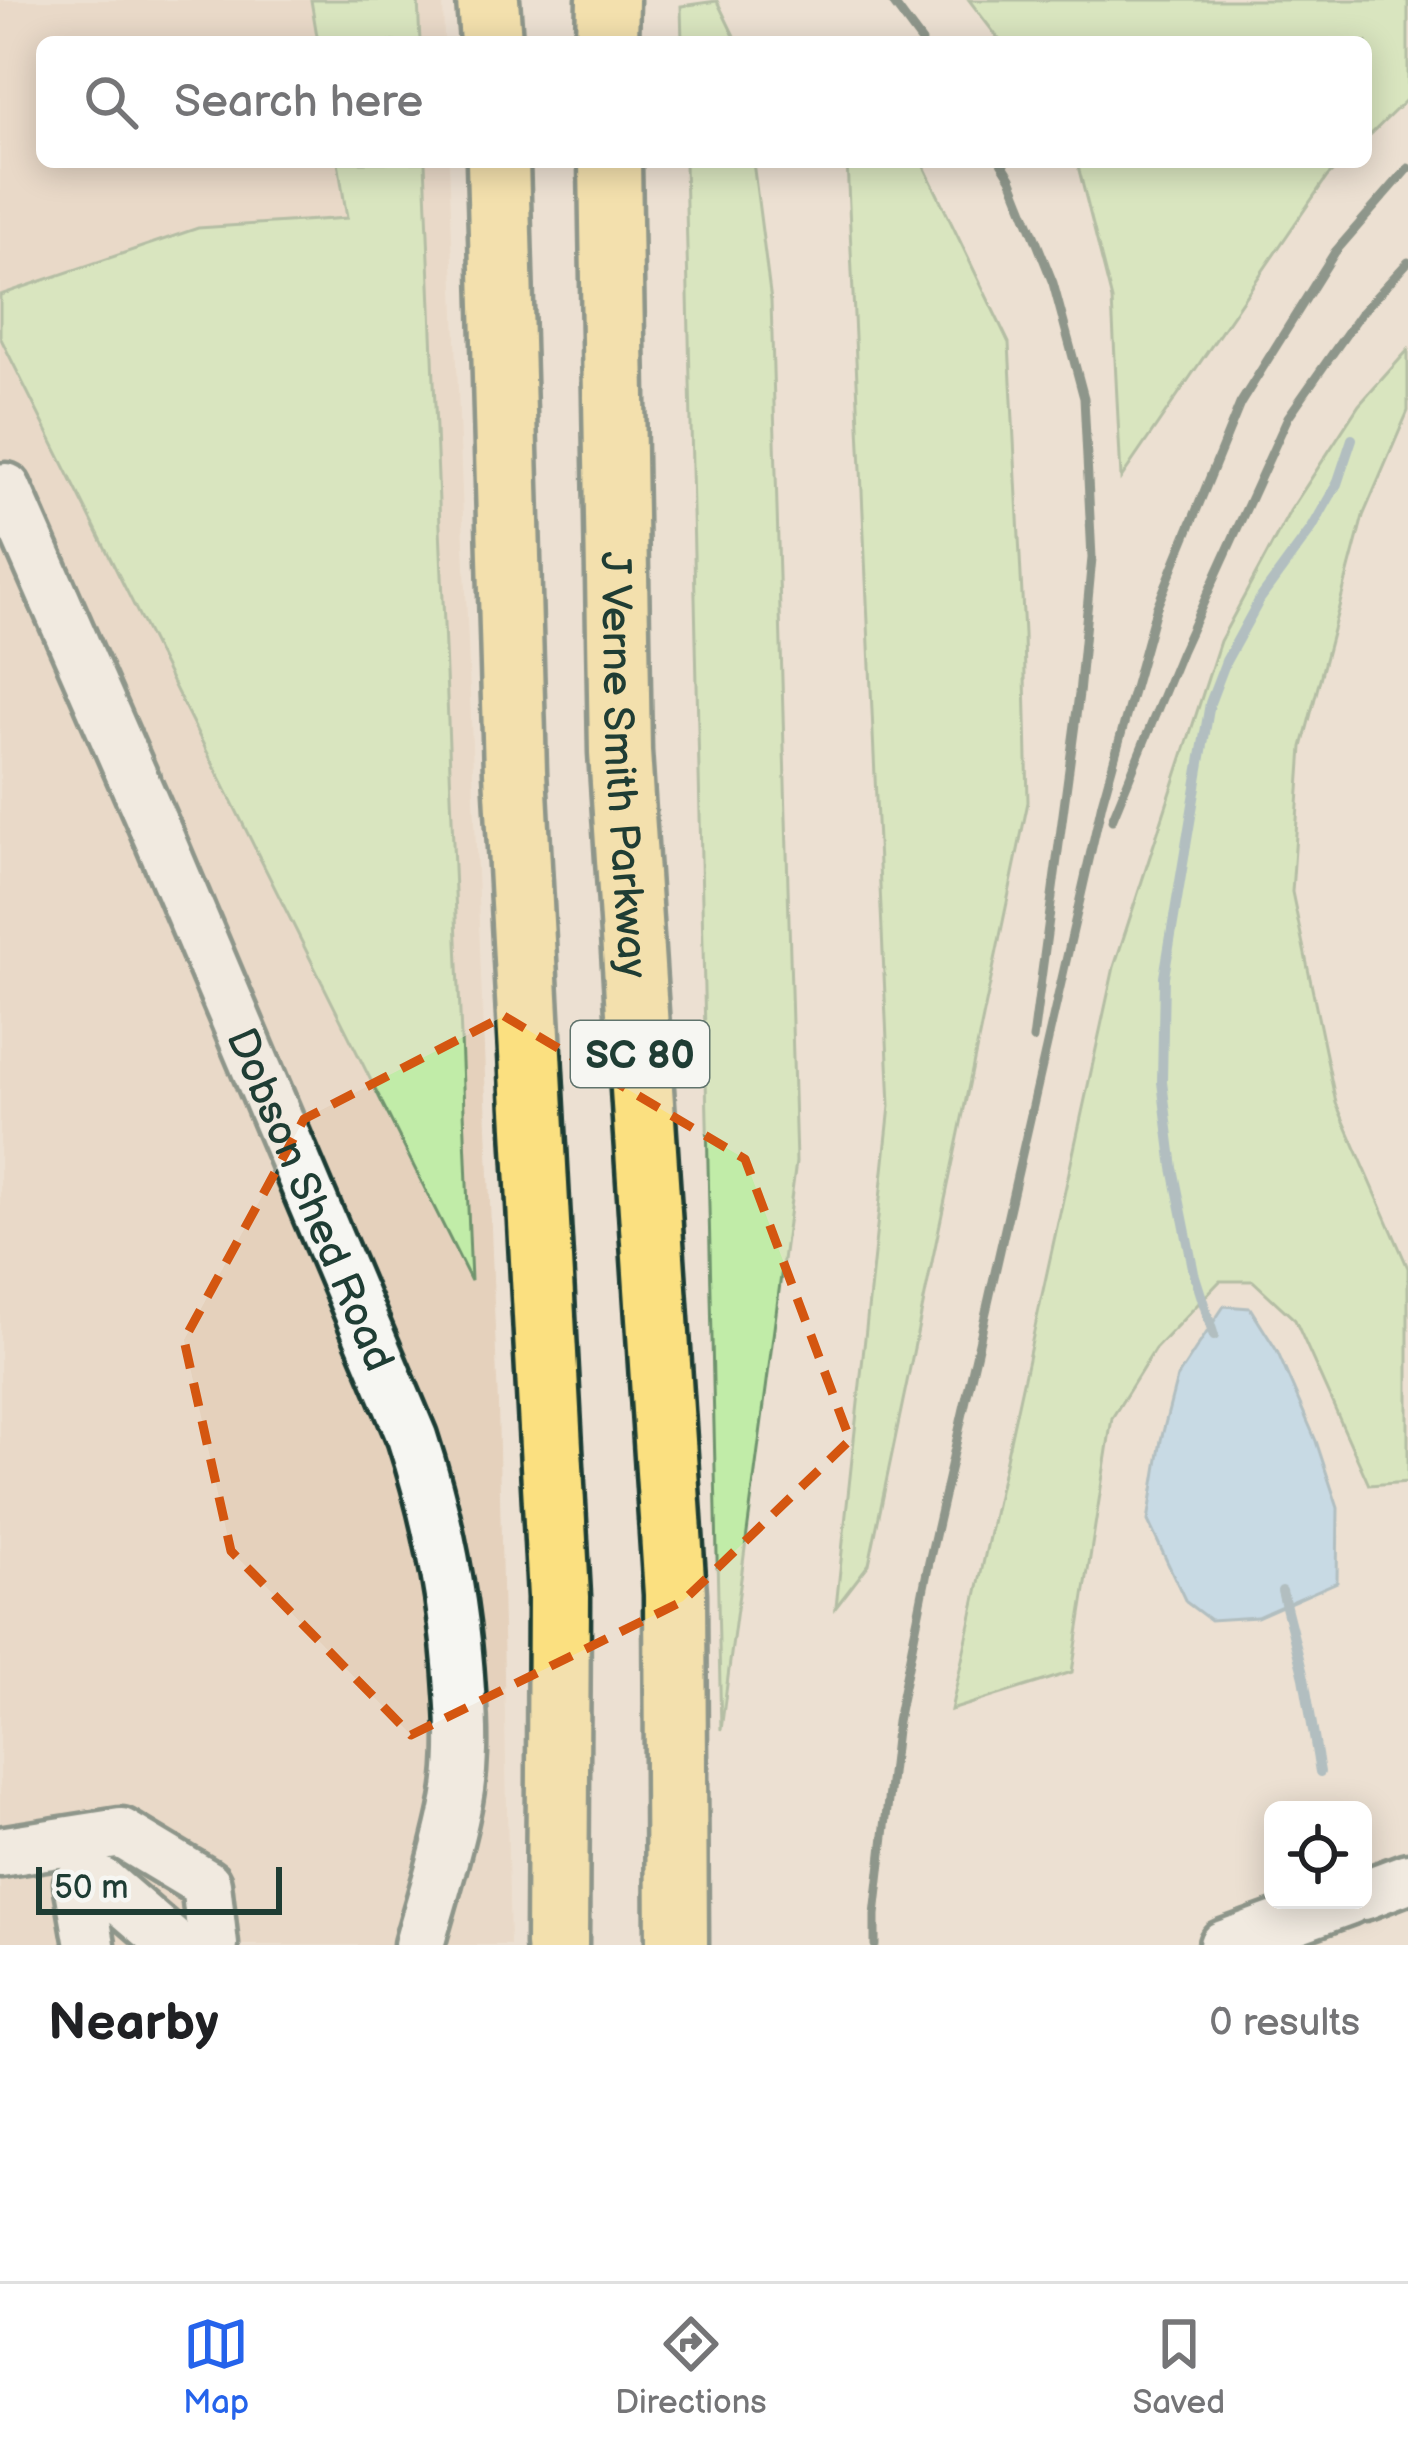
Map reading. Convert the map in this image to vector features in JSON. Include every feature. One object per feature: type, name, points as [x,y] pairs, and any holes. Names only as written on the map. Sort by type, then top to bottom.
[{"type":"main road","points":[[488,0],[491,36]]},
{"type":"main road","name":"SC 80","points":[[498,168],[515,772],[559,1597],[557,1945]]},
{"type":"main road","name":"J Verne Smith Parkway","points":[[610,168],[620,752],[675,1594],[677,1945]]},
{"type":"street","name":"Dobson Shed Road","points":[[6,488],[160,840],[412,1437],[427,1484],[448,1578],[463,1728],[456,1810],[418,1945]]},
{"type":"street","points":[[0,1852],[121,1833],[206,1884],[212,1945]]},
{"type":"street","points":[[1372,1891],[1408,1878]]},
{"type":"street","points":[[90,1945],[79,1882],[101,1882],[174,1945]]},
{"type":"street","points":[[1224,1945],[1323,1909]]},
{"type":"highlighted area","points":[[504,1016],[745,1159],[850,1440],[683,1601],[411,1735],[231,1551],[184,1340],[304,1119]]},
{"type":"shaded area","points":[[0,0],[443,0],[444,36],[36,36],[36,168],[449,168],[498,1405],[510,1945],[0,1945]]},
{"type":"green space","points":[[311,0],[418,0],[420,36],[317,36]]},
{"type":"green space","points":[[969,0],[1408,0],[1408,98],[1372,133],[1372,36],[996,36]]},
{"type":"green space","points":[[717,1],[734,36],[682,36],[681,6]]},
{"type":"green space","points":[[339,168],[425,168],[471,1281],[0,337],[0,295],[198,228],[347,218]]},
{"type":"green space","points":[[685,168],[754,168],[771,301],[796,1162],[721,1730]]},
{"type":"green space","points":[[847,168],[925,168],[1009,343],[1028,802],[869,1564],[836,1607],[890,1106]]},
{"type":"green space","points":[[1079,168],[1336,168],[1121,478],[1112,300]]},
{"type":"green space","points":[[1408,350],[1408,411],[1363,516],[1302,747],[1292,892],[1336,1103],[1408,1268],[1408,1482],[1369,1485],[1295,1320],[1253,1281],[1220,1281],[1155,1349],[1112,1418],[1072,1672],[951,1710],[1114,967],[1220,641],[1290,511],[1359,405]]},
{"type":"water","points":[[1224,1306],[1250,1308],[1277,1351],[1316,1441],[1338,1508],[1337,1582],[1257,1617],[1210,1620],[1186,1602],[1148,1521],[1177,1378]]},
{"type":"waterway","points":[[1214,1336],[1194,1273],[1173,1168],[1162,1082],[1164,977],[1210,703],[1226,661],[1260,599],[1312,528],[1337,484],[1352,439]]},
{"type":"waterway","points":[[1282,1591],[1304,1678],[1320,1772]]},
{"type":"railway","points":[[891,0],[918,36]]},
{"type":"railway","points":[[1005,168],[1053,283],[1084,398],[1092,558],[1079,694],[1033,1039]]},
{"type":"railway","points":[[875,1945],[897,1721],[929,1562],[1102,803],[1156,609],[1240,404],[1335,252],[1408,168]]},
{"type":"railway","points":[[1112,820],[1181,652],[1288,417],[1361,313],[1408,262]]}]
